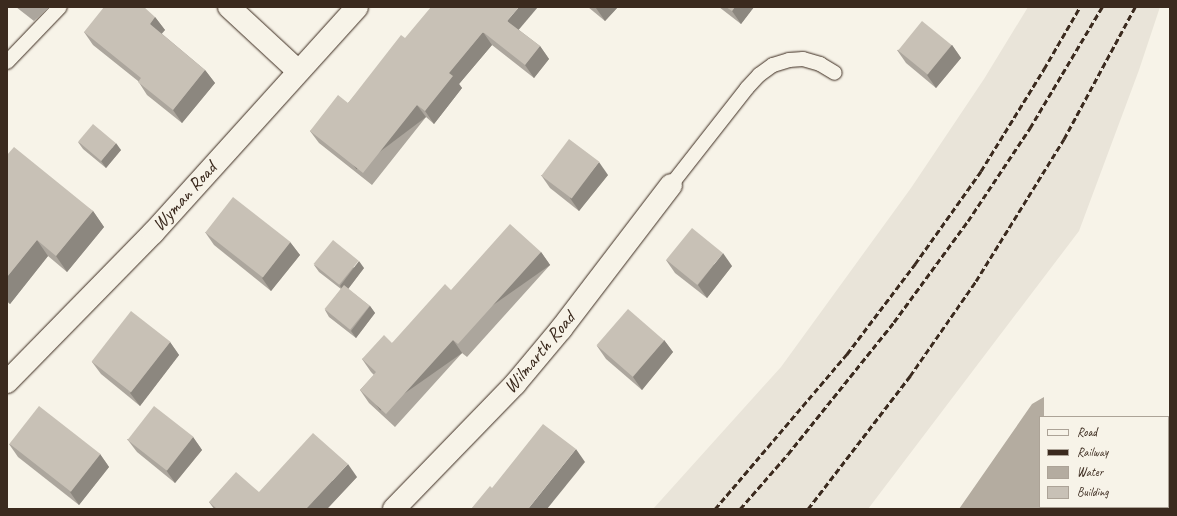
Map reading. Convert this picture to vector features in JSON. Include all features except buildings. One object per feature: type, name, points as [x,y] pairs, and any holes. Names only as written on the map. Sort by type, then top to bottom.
[{"type":"street","points":[[229,7],[298,71]]},
{"type":"street","name":"Wyman Road","points":[[7,382],[153,233],[357,7]]},
{"type":"street","name":"Wilmarth Road","points":[[394,509],[515,384],[566,323],[671,185]]},
{"type":"lane","points":[[7,62],[60,7]]},
{"type":"lane","points":[[671,185],[747,88],[759,75],[773,65],[789,60],[803,59],[820,64],[835,73]]},
{"type":"shaded area","points":[[1028,7],[1160,7],[1139,70],[1079,231],[868,509],[653,509],[781,367],[911,188],[984,79]]},
{"type":"water","points":[[1044,397],[1044,416],[1039,416],[1039,508],[1043,509],[959,509],[1032,404]]},
{"type":"railway","points":[[715,509],[847,354],[915,264],[981,171],[1044,69],[1080,7]]},
{"type":"railway","points":[[740,509],[788,454],[894,322],[968,221],[1030,128],[1102,7]]},
{"type":"railway","points":[[808,509],[910,376],[976,281],[1064,139],[1135,7]]}]
